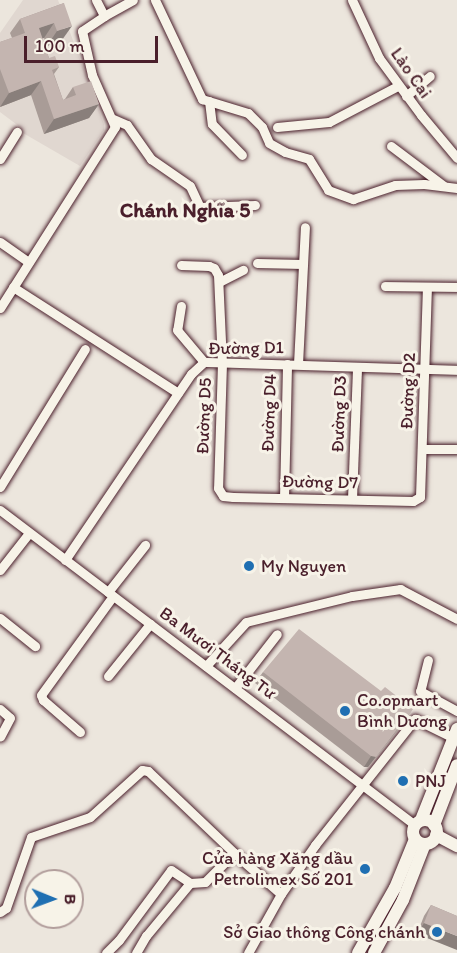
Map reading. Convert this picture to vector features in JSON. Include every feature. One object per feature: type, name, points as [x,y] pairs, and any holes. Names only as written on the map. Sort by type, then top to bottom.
[{"type":"main road","points":[[420,841],[413,832],[455,733]]},
{"type":"main road","points":[[420,841],[432,841],[457,765]]},
{"type":"main road","points":[[418,822],[429,820],[435,830],[457,846]]},
{"type":"main road","points":[[358,953],[420,841]]},
{"type":"main road","points":[[374,953],[403,900],[420,841]]},
{"type":"street","points":[[96,0],[104,16]]},
{"type":"street","points":[[0,308],[115,127],[92,75],[82,31],[133,0]]},
{"type":"street","points":[[155,0],[200,97],[248,113],[264,130],[269,143],[285,152],[309,159],[328,189],[353,199],[394,185],[457,188]]},
{"type":"street","name":"Lào Cai","points":[[352,0],[368,38],[398,86],[457,158]]},
{"type":"street","points":[[406,96],[430,76]]},
{"type":"street","points":[[277,127],[328,122],[398,86]]},
{"type":"street","points":[[209,101],[212,124],[242,155]]},
{"type":"street","points":[[113,119],[127,125],[151,159],[190,186],[200,207],[255,205]]},
{"type":"street","points":[[0,159],[17,132]]},
{"type":"street","points":[[391,146],[444,186]]},
{"type":"street","points":[[298,364],[305,227]]},
{"type":"street","points":[[0,242],[29,262]]},
{"type":"street","points":[[257,263],[303,264]]},
{"type":"street","points":[[181,265],[209,266],[216,271],[219,282],[243,270]]},
{"type":"street","name":"Đường D5","points":[[219,282],[222,363],[220,493]]},
{"type":"street","points":[[385,286],[457,287]]},
{"type":"street","points":[[13,287],[178,393]]},
{"type":"street","name":"Đường D2","points":[[420,497],[427,287]]},
{"type":"street","points":[[181,306],[177,330],[204,362]]},
{"type":"street","points":[[0,487],[85,349]]},
{"type":"street","name":"Đường D1","points":[[65,560],[191,374],[204,362],[457,370]]},
{"type":"street","name":"Đường D4","points":[[284,498],[287,364]]},
{"type":"street","name":"Đường D3","points":[[352,499],[357,367]]},
{"type":"street","points":[[422,449],[457,449]]},
{"type":"street","name":"Đường D7","points":[[220,493],[233,497],[413,501],[420,497]]},
{"type":"street","name":"Ba Mươi Tháng Tư","points":[[0,510],[364,786],[418,822]]},
{"type":"street","points":[[0,570],[29,533]]},
{"type":"street","points":[[80,732],[43,700],[41,695],[145,545]]},
{"type":"street","points":[[206,666],[246,622],[352,596],[400,589],[457,619]]},
{"type":"street","points":[[0,618],[35,646]]},
{"type":"street","points":[[108,676],[150,624]]},
{"type":"street","points":[[235,688],[277,634]]},
{"type":"street","points":[[428,660],[420,691],[457,711]]},
{"type":"street","points":[[0,709],[10,718],[0,737]]},
{"type":"street","points":[[406,712],[416,719],[455,733]]},
{"type":"street","points":[[248,953],[281,894],[315,845],[416,719]]},
{"type":"street","points":[[0,912],[6,908],[31,837],[90,817],[141,770],[148,771],[234,853],[281,894]]},
{"type":"street","points":[[105,953],[119,940],[171,870],[190,883],[205,882],[234,853]]},
{"type":"street","points":[[136,953],[146,936],[190,883]]},
{"type":"shaded area","points":[[23,0],[58,0],[104,124],[104,130],[80,166],[23,133],[20,127],[0,112],[0,33]]},
{"type":"building","points":[[64,3],[72,26],[57,31],[54,23],[39,28],[49,58],[55,56],[59,67],[52,70],[63,100],[76,95],[73,87],[91,81],[99,104],[54,119],[41,81],[9,93],[0,69],[0,42],[25,33],[20,19]]},
{"type":"building","name":"Co.opmart Bình Dương","points":[[299,629],[381,691],[385,687],[413,709],[376,757],[371,756],[263,672]]},
{"type":"building","points":[[431,905],[457,916],[457,936],[424,923]]},
{"type":"place","name":"My Nguyen","points":[[249,566]]},
{"type":"place","name":"Co.opmart Bình Dương","points":[[345,711]]},
{"type":"place","name":"PNJ","points":[[403,781]]},
{"type":"place","name":"Cửa hàng Xăng dầu Petrolimex Số 201","points":[[365,869]]},
{"type":"place","name":"Sở Giao thông Công chánh","points":[[437,932]]},
{"type":"district","name":"Chánh Nghĩa 5","points":[[185,210]]}]
